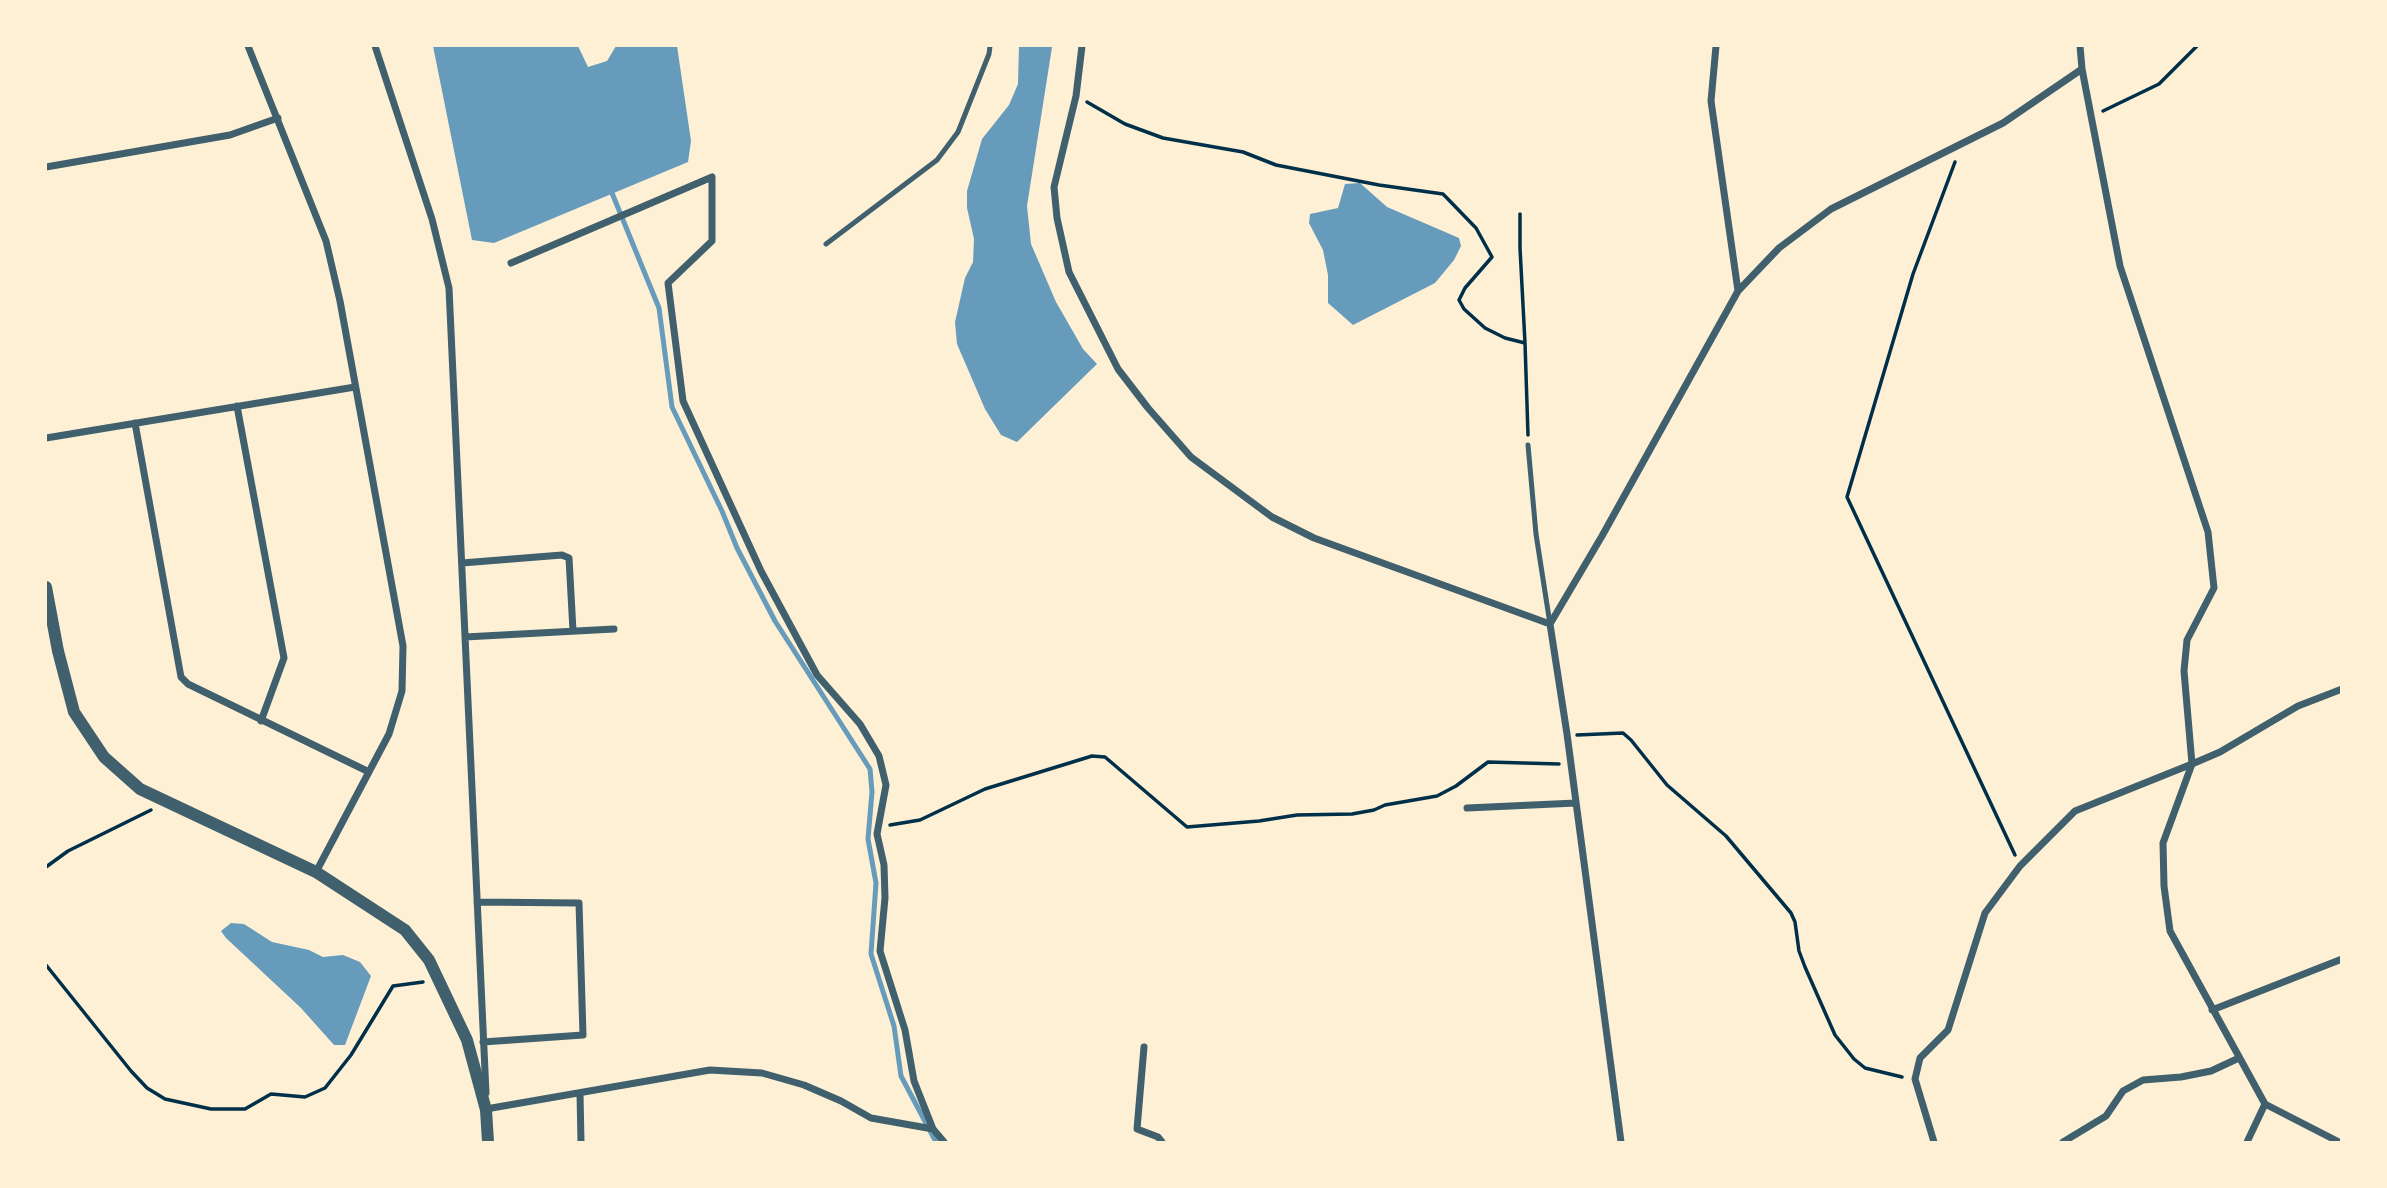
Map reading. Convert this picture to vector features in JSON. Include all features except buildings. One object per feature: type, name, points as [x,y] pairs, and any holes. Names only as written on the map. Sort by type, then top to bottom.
[{"type":"street","points":[[248,46],[326,241],[340,301],[403,646],[402,691],[388,734],[316,872]]},
{"type":"street","points":[[375,46],[432,219],[449,288],[488,1143]]},
{"type":"street","points":[[1082,46],[1076,96],[1054,187],[1057,218],[1069,272],[1118,369],[1191,457],[1272,517],[1314,538],[1550,624]]},
{"type":"street","points":[[1716,46],[1711,101],[1738,291]]},
{"type":"street","points":[[2080,46],[2082,69],[2120,266],[2208,532],[2214,588],[2187,640],[2184,671],[2192,764],[2163,844],[2164,886],[2170,932],[2265,1104],[2339,1143]]},
{"type":"street","points":[[1621,1143],[1571,762],[1550,624],[1738,291],[1779,248],[1831,209],[2003,124],[2082,69]]},
{"type":"street","points":[[46,167],[230,135],[278,118]]},
{"type":"street","points":[[511,263],[712,177],[712,241],[668,283],[683,401],[761,571],[817,675],[860,724],[879,756],[886,785],[877,834],[884,865],[885,898],[880,951],[905,1030],[914,1081],[933,1129],[944,1143]]},
{"type":"street","points":[[46,438],[355,387]]},
{"type":"street","points":[[237,406],[284,658],[261,721]]},
{"type":"street","points":[[135,423],[181,677],[188,684],[261,721],[367,771]]},
{"type":"street","points":[[462,562],[562,555],[569,558],[573,631]]},
{"type":"street","points":[[46,587],[58,651],[74,712],[104,757],[140,789],[316,872],[405,930],[429,960],[467,1040],[486,1110]]},
{"type":"street","points":[[466,637],[614,629]]},
{"type":"street","points":[[1934,1143],[1915,1079],[1920,1058],[1948,1030],[1985,913],[2020,866],[2075,811],[2220,752],[2298,706],[2342,689]]},
{"type":"street","points":[[1466,808],[1576,803]]},
{"type":"street","points":[[477,902],[579,903],[583,1035],[483,1042]]},
{"type":"street","points":[[2212,1010],[2342,960]]},
{"type":"street","points":[[1144,1047],[1137,1129],[1158,1137],[1162,1143]]},
{"type":"street","points":[[2063,1143],[2106,1116],[2123,1091],[2143,1080],[2211,1071],[2239,1058]]},
{"type":"street","points":[[486,1110],[710,1070],[762,1073],[804,1085],[871,1118],[933,1129]]},
{"type":"street","points":[[580,1093],[581,1143]]},
{"type":"street","points":[[2247,1143],[2265,1104]]},
{"type":"lane","points":[[827,244],[937,160],[958,132],[990,46]]},
{"type":"lane","points":[[1528,445],[1536,534],[1550,624]]},
{"type":"path","points":[[2091,117],[2159,84],[2197,46]]},
{"type":"path","points":[[1076,96],[1125,124],[1163,138],[1243,152],[1289,167],[1379,185],[1443,194],[1476,229],[1492,257],[1465,288],[1459,300],[1464,309],[1485,328],[1504,338],[1525,343]]},
{"type":"path","points":[[1962,143],[1913,274],[1847,497],[2020,866]]},
{"type":"path","points":[[1520,214],[1528,445]]},
{"type":"path","points":[[1567,734],[1623,733],[1631,740],[1667,785],[1726,836],[1791,913],[1799,951],[1820,1003],[1835,1035],[1854,1059],[1865,1068],[1880,1073],[1915,1079]]},
{"type":"path","points":[[879,824],[898,825],[920,820],[985,789],[1092,756],[1105,757],[1188,827],[1297,815],[1352,814],[1374,810],[1385,804],[1437,796],[1457,786],[1489,762],[1511,765],[1571,762]]},
{"type":"path","points":[[46,867],[68,851],[168,802]]},
{"type":"path","points":[[46,965],[131,1072],[148,1088],[165,1099],[211,1109],[245,1109],[271,1094],[305,1097],[325,1088],[351,1055],[393,986],[439,980]]},
{"type":"water","points":[[433,46],[578,46],[588,67],[607,61],[616,46],[677,46],[691,141],[688,162],[494,243],[472,240]]},
{"type":"water","points":[[1019,46],[1052,47],[1027,206],[1031,244],[1056,302],[1083,349],[1097,364],[1017,442],[1001,435],[985,409],[957,344],[955,322],[965,278],[973,262],[974,239],[967,208],[967,191],[982,139],[1009,105],[1018,84]]},
{"type":"water","points":[[1360,183],[1387,207],[1459,238],[1461,246],[1454,260],[1435,283],[1353,325],[1328,303],[1328,275],[1323,250],[1309,223],[1310,214],[1338,208],[1345,184]]},
{"type":"water","points":[[231,923],[244,924],[272,942],[309,950],[323,957],[343,955],[360,962],[371,976],[345,1045],[334,1045],[301,1008],[226,938],[221,931]]},
{"type":"waterway","points":[[612,193],[659,308],[672,407],[737,548],[775,621],[870,769],[872,792],[868,839],[876,883],[871,954],[894,1026],[901,1076],[936,1142]]}]
